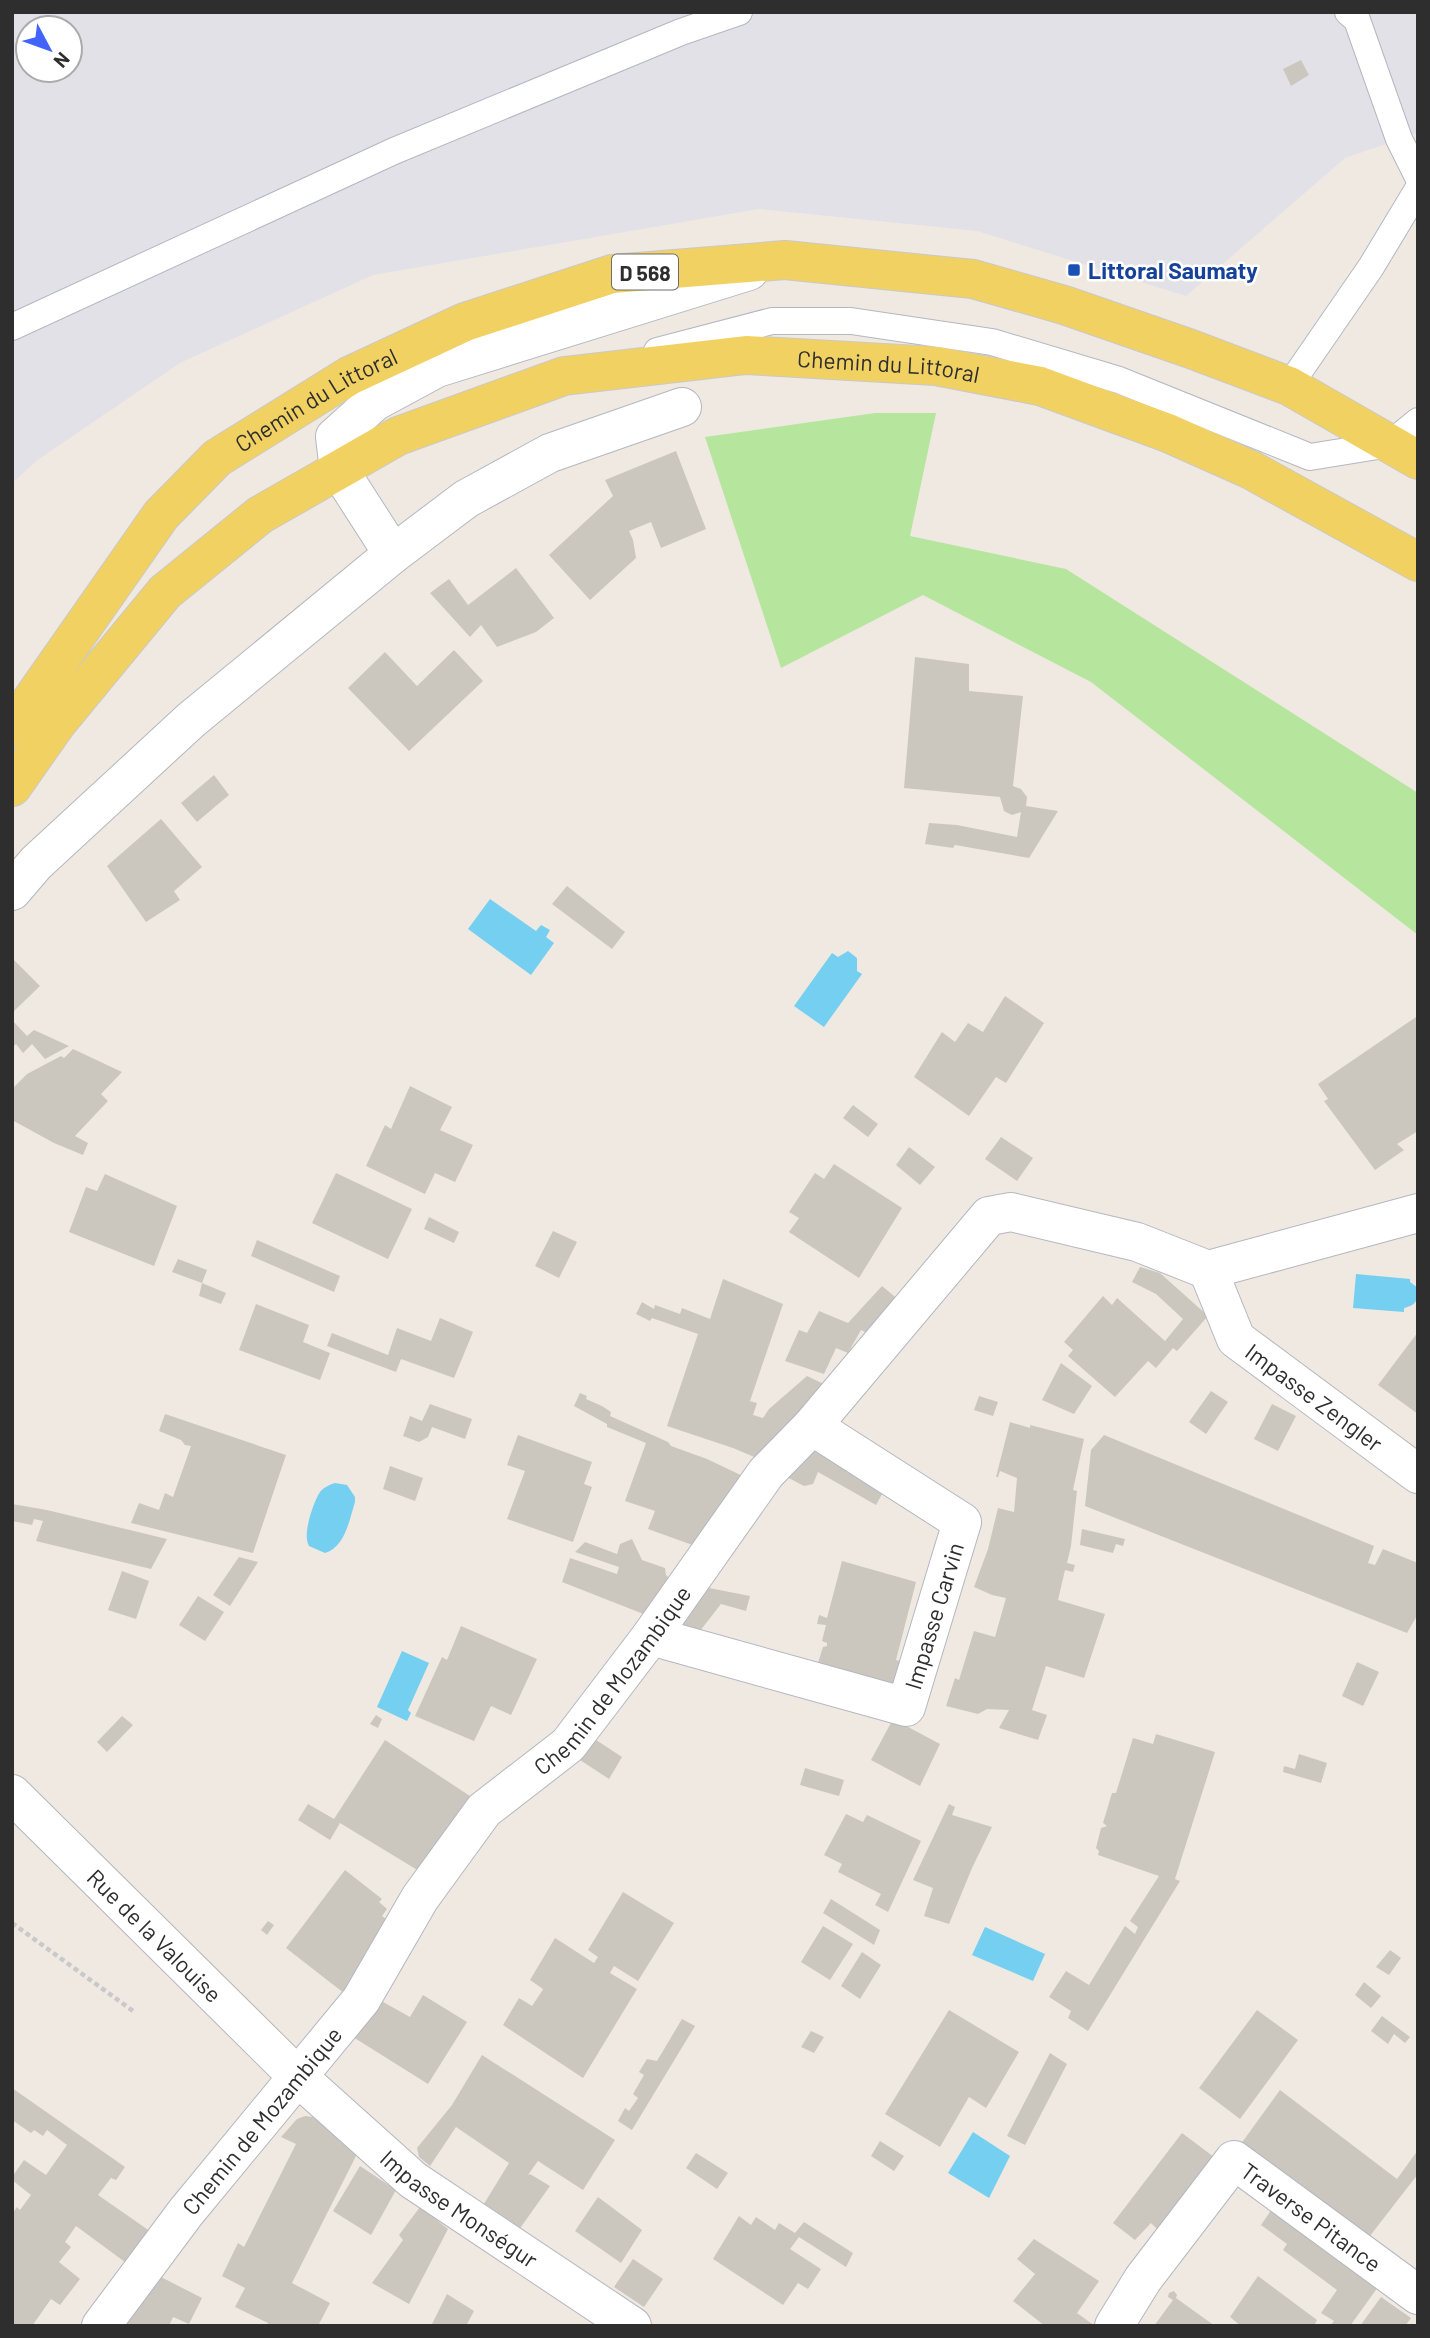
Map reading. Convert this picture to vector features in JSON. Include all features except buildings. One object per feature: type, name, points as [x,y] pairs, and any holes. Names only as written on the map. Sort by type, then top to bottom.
[{"type":"main road","name":"Chemin du Littoral","points":[[12,729],[161,515],[217,458],[349,376],[465,322],[612,274],[785,260],[973,279],[1064,305],[1191,349],[1289,386],[1409,442]]},
{"type":"main road","name":"Chemin du Littoral","points":[[12,787],[57,723],[165,593],[260,515],[398,436],[564,376],[746,355],[936,366],[1040,386],[1168,433],[1251,470],[1418,562]]},
{"type":"street","name":"Chemin du Littoral","points":[[393,555],[339,470],[335,437],[374,402],[437,368],[785,260]]},
{"type":"street","points":[[12,891],[36,863],[191,720],[466,499],[550,453],[682,407]]},
{"type":"street","name":"Chemin de Mozambique","points":[[101,2326],[186,2212],[360,2000],[420,1898],[484,1810],[568,1745],[651,1636],[766,1473],[813,1426],[989,1216],[1011,1212],[1137,1242],[1208,1270]]},
{"type":"street","points":[[1208,1270],[1418,1213]]},
{"type":"street","name":"Impasse Zengler","points":[[1208,1270],[1236,1339],[1418,1474]]},
{"type":"street","name":"Impasse Carvin","points":[[651,1636],[906,1707],[962,1522],[813,1426]]},
{"type":"street","name":"Rue de la Valouise","points":[[12,1794],[297,2076]]},
{"type":"street","name":"Impasse Monségur","points":[[297,2076],[413,2180],[632,2326]]},
{"type":"street","name":"Traverse Pitance","points":[[1114,2326],[1143,2279],[1234,2160],[1418,2295]]},
{"type":"lane","points":[[12,327],[678,22],[739,12]]},
{"type":"lane","points":[[1355,15],[1399,139],[1418,177]]},
{"type":"lane","points":[[1289,386],[1371,267],[1418,189]]},
{"type":"lane","points":[[564,376],[772,321],[851,321],[992,342],[1119,380],[1310,457],[1409,442]]},
{"type":"path","points":[[12,1923],[133,2011]]},
{"type":"shaded area","points":[[12,12],[1418,12],[1418,133],[1345,158],[1186,296],[977,231],[759,209],[373,275],[180,363],[39,459],[12,483]]},
{"type":"green space","points":[[875,413],[936,413],[910,536],[1066,569],[1418,793],[1418,935],[1091,682],[923,595],[781,668],[705,437]]},
{"type":"water","points":[[490,899],[536,931],[541,925],[550,930],[546,937],[554,943],[531,975],[468,929]]},
{"type":"water","points":[[848,951],[857,958],[857,971],[862,974],[824,1027],[794,1006],[832,953],[838,957]]},
{"type":"water","points":[[1356,1274],[1410,1279],[1418,1288],[1417,1299],[1414,1304],[1404,1308],[1404,1312],[1353,1308]]},
{"type":"water","points":[[335,1483],[347,1485],[355,1497],[355,1502],[342,1539],[332,1550],[325,1553],[309,1546],[308,1527],[320,1492]]},
{"type":"water","points":[[402,1651],[429,1663],[408,1710],[411,1713],[407,1721],[377,1707]]},
{"type":"water","points":[[985,1927],[1045,1954],[1033,1981],[972,1955]]},
{"type":"water","points":[[973,2132],[1010,2156],[989,2198],[948,2173]]},
{"type":"place","name":"Littoral Saumaty","points":[[1074,270]]}]
